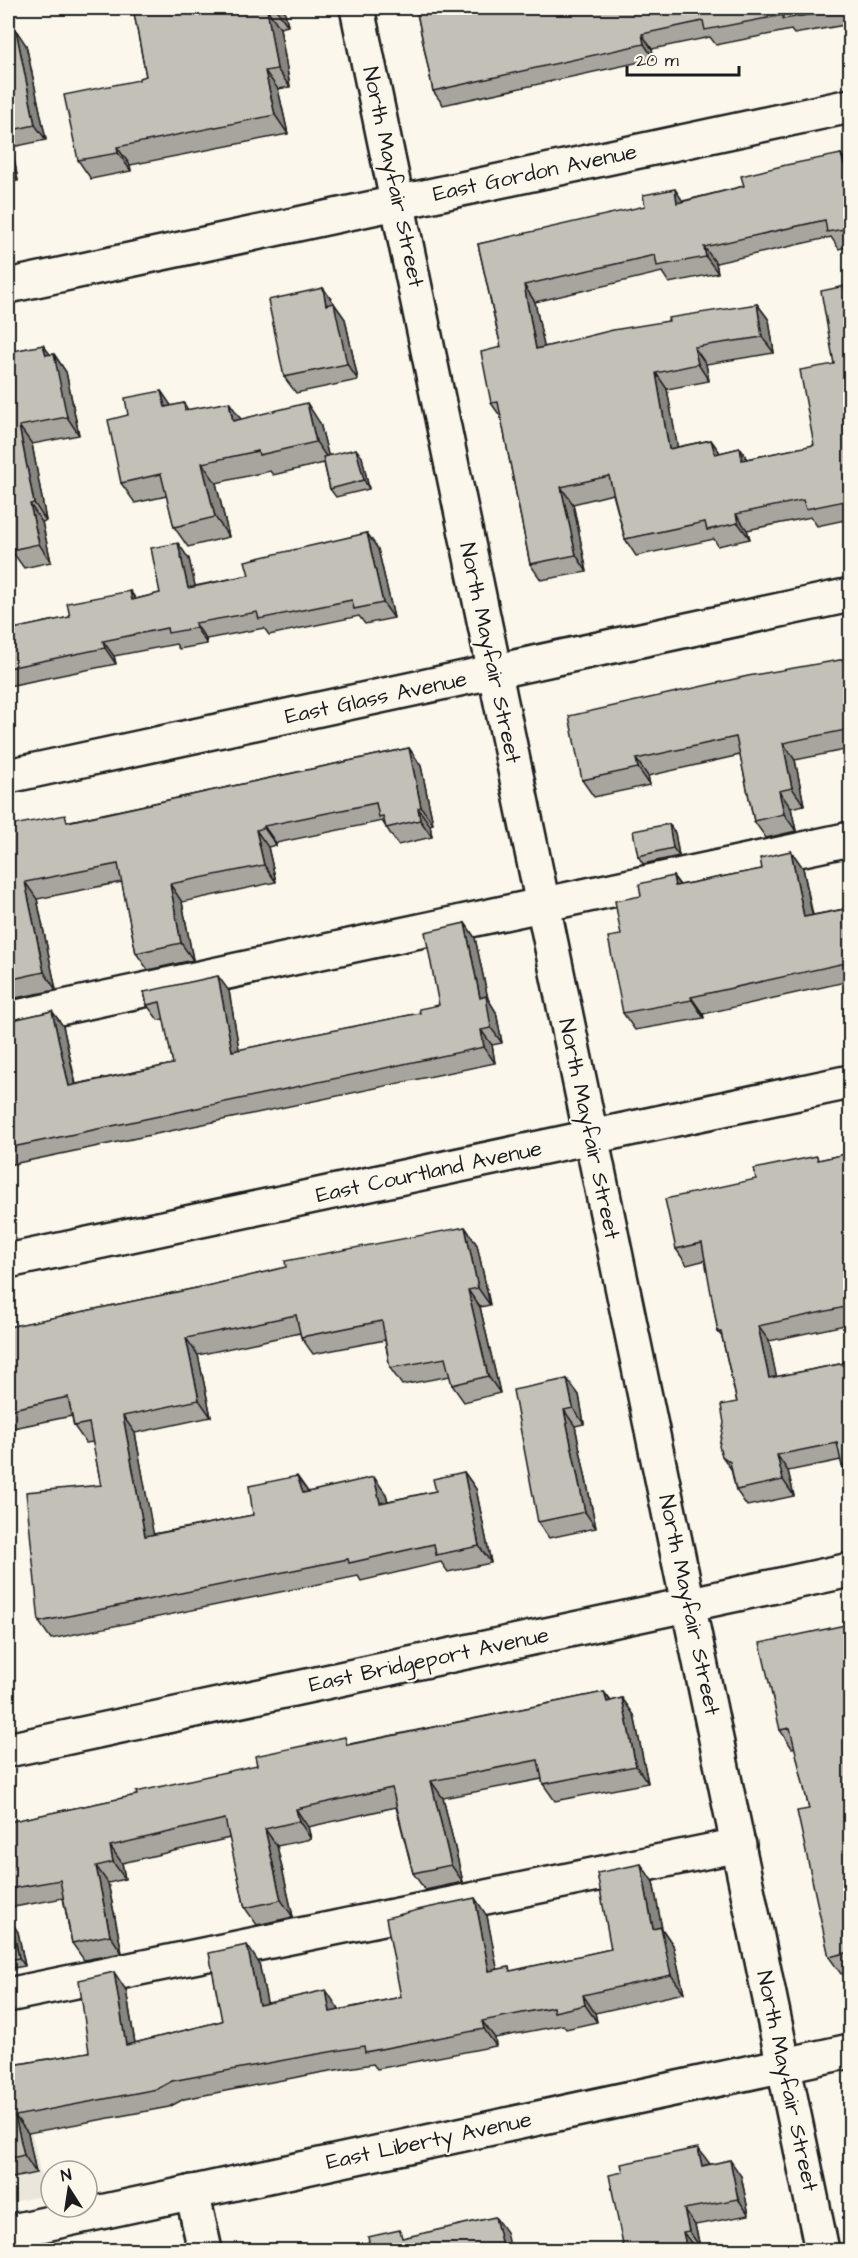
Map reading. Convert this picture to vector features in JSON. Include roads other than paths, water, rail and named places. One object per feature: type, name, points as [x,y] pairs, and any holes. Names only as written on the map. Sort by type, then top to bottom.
[{"type":"street","name":"North Mayfair Street","points":[[357,8],[399,202],[493,673],[822,2250]]},
{"type":"street","name":"East Gordon Avenue","points":[[8,286],[850,106]]},
{"type":"street","name":"East Glass Avenue","points":[[8,776],[850,595]]},
{"type":"street","points":[[8,1019],[850,839]]},
{"type":"street","name":"East Courtland Avenue","points":[[8,1262],[850,1082]]},
{"type":"street","name":"East Bridgeport Avenue","points":[[8,1750],[850,1570]]},
{"type":"street","points":[[8,1995],[739,1845]]},
{"type":"street","name":"East Liberty Avenue","points":[[8,2232],[850,2051]]},
{"type":"street","points":[[192,2192],[205,2250]]}]
